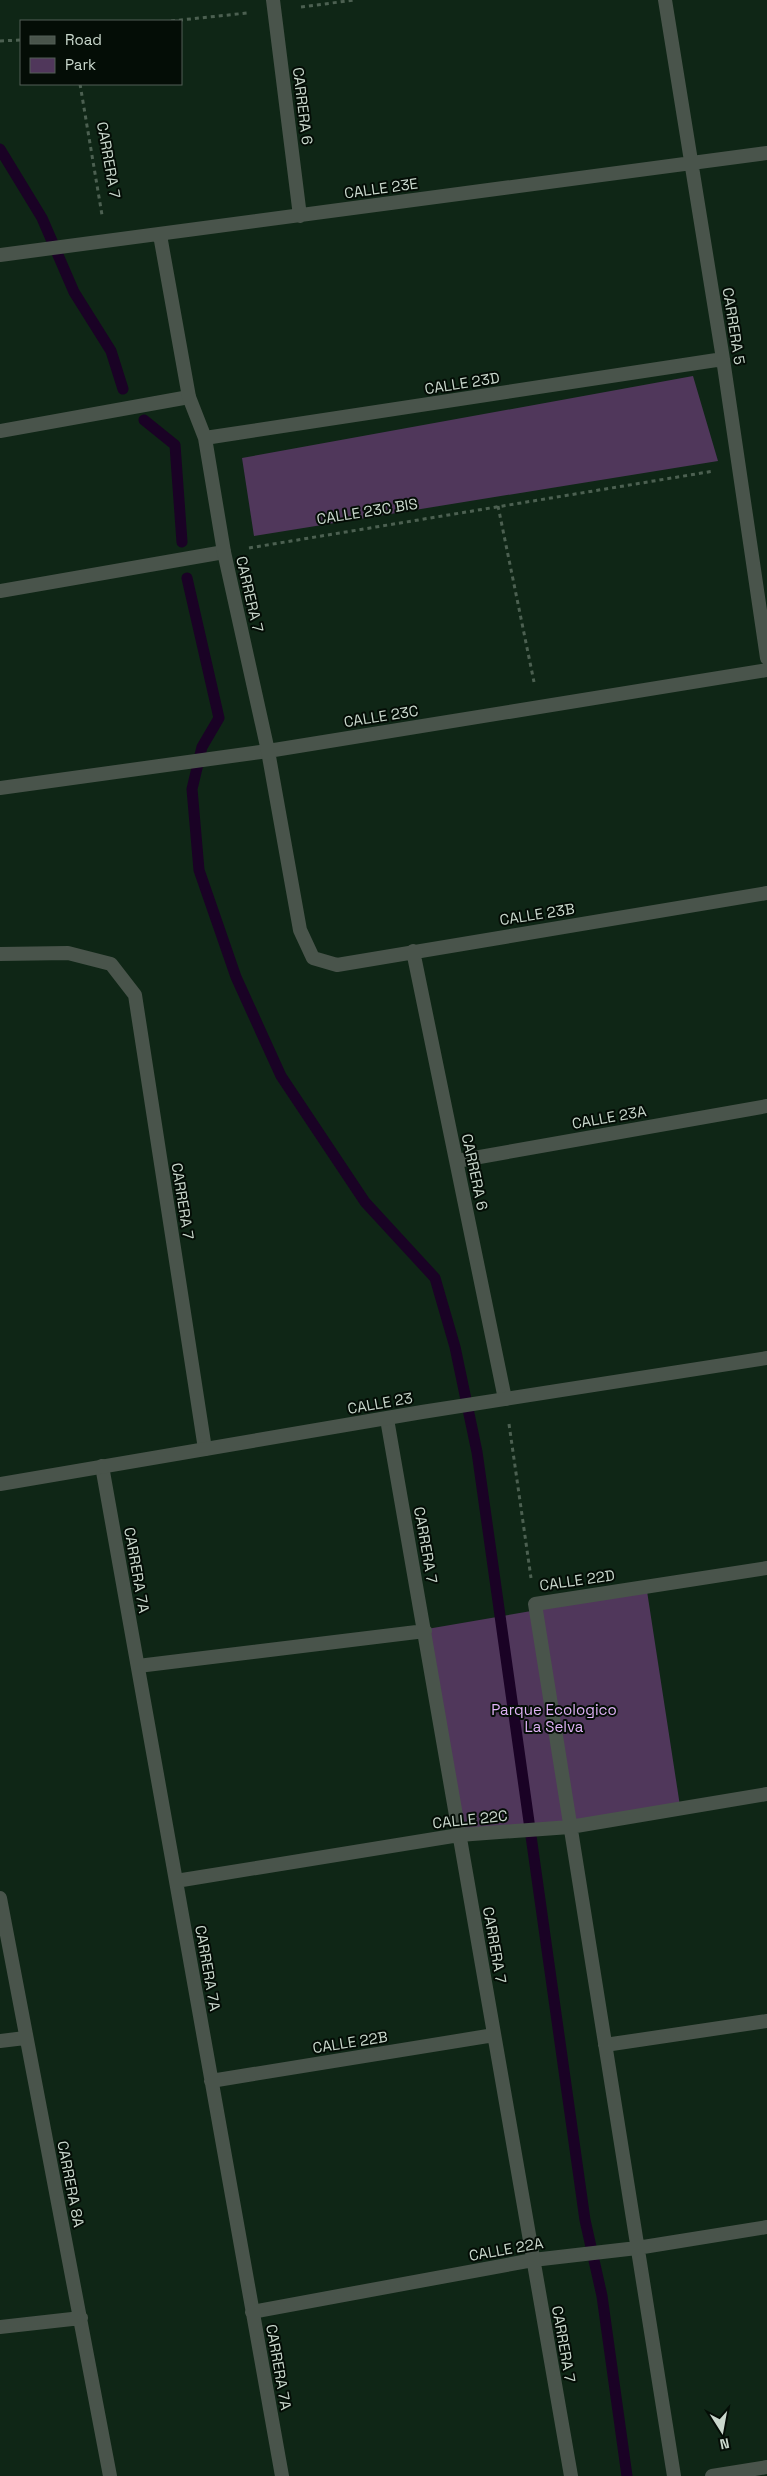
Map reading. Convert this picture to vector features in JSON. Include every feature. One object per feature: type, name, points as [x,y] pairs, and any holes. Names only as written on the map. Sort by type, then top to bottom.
[{"type":"street","name":"CARRERA 6","points":[[273,0],[300,216]]},
{"type":"street","name":"CARRERA 5","points":[[665,0],[723,359],[767,658]]},
{"type":"street","name":"CALLE 23E","points":[[0,255],[767,153]]},
{"type":"street","name":"CARRERA 7","points":[[160,235],[189,397],[205,438],[224,552],[268,751],[300,930],[313,958]]},
{"type":"street","name":"CALLE 23D","points":[[205,438],[723,359]]},
{"type":"street","points":[[0,431],[189,397]]},
{"type":"street","points":[[0,591],[224,552]]},
{"type":"street","name":"CALLE 23C","points":[[0,788],[268,751],[767,670]]},
{"type":"street","name":"CALLE 23B","points":[[313,958],[337,965],[767,893]]},
{"type":"street","name":"CARRERA 6","points":[[413,951],[506,1399]]},
{"type":"street","name":"CARRERA 7","points":[[0,954],[68,953],[111,964],[135,995],[205,1449]]},
{"type":"street","name":"CALLE 23A","points":[[457,1161],[767,1106]]},
{"type":"street","name":"CALLE 23","points":[[0,1484],[422,1412],[767,1358]]},
{"type":"street","name":"CARRERA 7","points":[[387,1419],[571,2476]]},
{"type":"street","name":"CARRERA 7A","points":[[102,1466],[282,2476]]},
{"type":"street","name":"CALLE 22D","points":[[535,1604],[767,1568]]},
{"type":"street","points":[[535,1604],[674,2476]]},
{"type":"street","points":[[138,1666],[425,1631]]},
{"type":"street","name":"CALLE 22C","points":[[176,1881],[459,1834],[570,1827],[767,1794]]},
{"type":"street","name":"CARRERA 8A","points":[[0,1898],[25,2038],[81,2318],[110,2476]]},
{"type":"street","points":[[605,2045],[767,2021]]},
{"type":"street","name":"CALLE 22B","points":[[211,2081],[494,2035]]},
{"type":"street","points":[[0,2041],[25,2038]]},
{"type":"street","name":"CALLE 22A","points":[[252,2312],[533,2260],[623,2250],[767,2227]]},
{"type":"street","points":[[0,2327],[81,2318]]},
{"type":"street","points":[[712,2476],[767,2467]]},
{"type":"path","points":[[0,41],[20,40]]},
{"type":"path","name":"CARRERA 7","points":[[80,85],[106,241]]},
{"type":"path","name":"CALLE 23C BIS","points":[[224,552],[739,467]]},
{"type":"path","points":[[498,506],[539,707]]},
{"type":"path","name":"CALLE 22D","points":[[506,1399],[535,1604]]},
{"type":"green space","points":[[693,376],[718,461],[254,536],[242,458]]},
{"type":"green space","name":"Parque Ecologico La Selva","points":[[647,1591],[680,1806],[569,1825],[460,1832],[427,1629]]},
{"type":"waterway","points":[[0,149],[42,218],[74,292],[111,351],[123,389]]},
{"type":"waterway","points":[[144,420],[175,445],[182,542]]},
{"type":"waterway","points":[[187,578],[219,718],[202,747],[192,789],[199,870],[236,977],[281,1076],[365,1202],[435,1278],[455,1347],[477,1452],[585,2220],[602,2296],[627,2476]]}]
